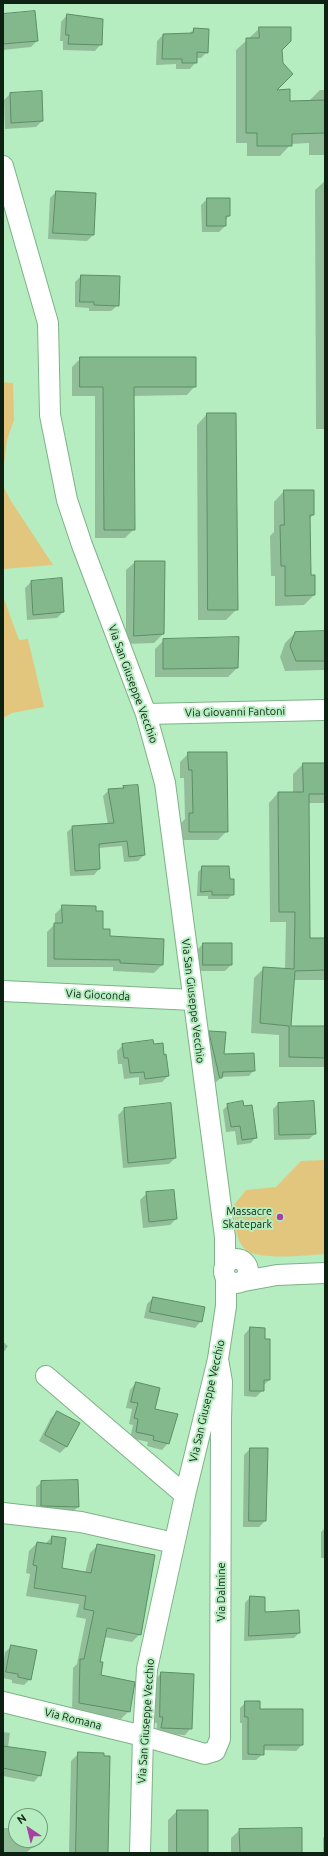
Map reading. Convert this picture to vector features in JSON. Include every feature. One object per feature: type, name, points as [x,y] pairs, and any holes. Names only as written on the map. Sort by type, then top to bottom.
[{"type":"street","name":"Via San Giuseppe Vecchio","points":[[3,166],[48,323],[50,415],[67,500],[82,545],[146,714],[165,783],[192,1000],[225,1237],[237,1272],[226,1306],[218,1359],[185,1495],[147,1668],[143,1736],[140,1853]]},
{"type":"street","name":"Via Giovanni Fantoni","points":[[146,714],[325,710]]},
{"type":"street","name":"Via Gioconda","points":[[3,991],[192,1000]]},
{"type":"street","points":[[237,1272],[277,1275],[325,1273]]},
{"type":"street","name":"Via Dalmine","points":[[143,1736],[205,1754],[214,1751],[220,1738],[222,1382],[218,1359]]},
{"type":"street","points":[[46,1376],[185,1495]]},
{"type":"street","points":[[3,1513],[81,1522],[174,1543]]},
{"type":"street","name":"Via Romana","points":[[3,1702],[143,1736]]},
{"type":"shaded area","points":[[3,382],[13,383],[14,420],[7,440],[3,472]]},
{"type":"shaded area","points":[[3,486],[11,501],[53,565],[3,569]]},
{"type":"shaded area","points":[[3,596],[19,640],[28,639],[44,707],[12,713],[3,718]]},
{"type":"shaded area","name":"Massacre Skatepark","points":[[325,1160],[325,1254],[269,1256],[249,1252],[243,1247],[236,1233],[234,1205],[246,1190],[276,1187],[301,1161]]},
{"type":"building","points":[[35,11],[38,41],[3,44],[3,14]]},
{"type":"building","points":[[67,14],[103,19],[102,45],[68,44],[69,35],[66,35]]},
{"type":"building","points":[[259,27],[291,27],[291,41],[282,50],[283,63],[293,74],[277,90],[290,89],[290,101],[325,100],[325,133],[292,134],[292,146],[257,146],[257,133],[246,133],[246,38],[259,38]]},
{"type":"building","points":[[194,28],[209,29],[208,53],[197,52],[197,63],[182,63],[182,59],[162,59],[163,34],[193,33]]},
{"type":"building","points":[[42,91],[43,121],[11,123],[10,93]]},
{"type":"building","points":[[56,191],[96,193],[94,235],[53,233]]},
{"type":"building","points":[[207,198],[230,198],[230,216],[226,216],[226,226],[207,226]]},
{"type":"building","points":[[81,275],[120,276],[119,306],[94,305],[94,302],[80,302]]},
{"type":"building","points":[[80,357],[196,357],[196,387],[134,387],[135,530],[104,530],[103,387],[80,387]]},
{"type":"building","points":[[207,413],[236,413],[238,610],[208,610]]},
{"type":"building","points":[[284,490],[314,490],[314,515],[310,515],[311,575],[315,575],[315,595],[285,596],[285,566],[281,566],[280,525],[284,525]]},
{"type":"building","points":[[135,561],[165,561],[164,634],[134,636]]},
{"type":"building","points":[[62,578],[64,612],[33,615],[31,581]]},
{"type":"building","points":[[325,631],[325,661],[296,661],[290,646],[295,632]]},
{"type":"building","points":[[239,637],[238,668],[163,669],[163,639]]},
{"type":"building","points":[[188,752],[227,752],[228,832],[189,832],[189,813],[193,813],[192,770],[189,770]]},
{"type":"building","points":[[303,763],[325,763],[325,794],[309,794],[310,938],[325,938],[325,970],[295,971],[291,1026],[325,1026],[325,1058],[289,1057],[289,1026],[260,1023],[263,967],[294,969],[295,912],[279,912],[278,792],[303,792]]},
{"type":"building","points":[[138,785],[145,855],[129,857],[127,841],[99,844],[100,869],[75,871],[72,826],[114,823],[108,789]]},
{"type":"building","points":[[202,866],[229,866],[230,879],[234,879],[234,895],[212,895],[212,891],[201,892]]},
{"type":"building","points":[[62,905],[96,906],[96,911],[103,911],[103,929],[110,929],[110,936],[164,939],[163,965],[120,963],[120,960],[54,959],[54,923],[62,923]]},
{"type":"building","points":[[203,943],[232,943],[232,965],[203,965]]},
{"type":"building","points":[[209,1031],[226,1032],[224,1054],[254,1053],[255,1071],[223,1072],[222,1078],[220,1078]]},
{"type":"building","points":[[153,1040],[154,1044],[163,1043],[169,1076],[145,1079],[144,1072],[130,1073],[128,1058],[124,1058],[122,1044]]},
{"type":"building","points":[[243,1101],[244,1106],[252,1105],[257,1138],[242,1140],[240,1126],[231,1127],[227,1104]]},
{"type":"building","points":[[314,1101],[316,1134],[279,1135],[278,1103]]},
{"type":"building","points":[[171,1103],[176,1158],[128,1163],[124,1108]]},
{"type":"building","points":[[174,1190],[177,1219],[149,1222],[146,1192]]},
{"type":"building","points":[[153,1297],[205,1307],[202,1322],[150,1312]]},
{"type":"building","points":[[250,1327],[265,1328],[265,1339],[270,1339],[270,1380],[264,1380],[264,1391],[250,1391]]},
{"type":"building","points":[[136,1382],[160,1388],[155,1409],[178,1414],[169,1444],[153,1440],[154,1436],[136,1432],[138,1419],[134,1418],[138,1403],[131,1402]]},
{"type":"building","points":[[57,1411],[80,1423],[67,1447],[45,1435]]},
{"type":"building","points":[[250,1448],[268,1448],[266,1521],[249,1521]]},
{"type":"building","points":[[78,1480],[79,1507],[41,1506],[41,1481]]},
{"type":"building","points":[[52,1536],[66,1538],[62,1568],[91,1573],[97,1544],[155,1555],[141,1635],[107,1628],[100,1662],[103,1662],[101,1675],[135,1682],[130,1712],[79,1703],[80,1659],[84,1659],[94,1611],[84,1609],[86,1596],[34,1588],[37,1566],[33,1565],[37,1542],[51,1544]]},
{"type":"building","points":[[250,1596],[265,1597],[265,1612],[299,1610],[300,1633],[249,1636]]},
{"type":"building","points":[[11,1645],[37,1650],[31,1680],[18,1677],[18,1674],[6,1672]]},
{"type":"building","points":[[161,1672],[194,1674],[192,1729],[161,1728],[163,1717],[160,1717]]},
{"type":"building","points":[[245,1701],[260,1701],[260,1709],[303,1709],[303,1745],[264,1745],[264,1755],[248,1754],[248,1717],[245,1717]]},
{"type":"building","points":[[3,1746],[46,1752],[41,1776],[3,1768]]},
{"type":"building","points":[[78,1752],[104,1753],[104,1756],[110,1756],[108,1853],[76,1853]]},
{"type":"building","points":[[177,1810],[208,1810],[208,1853],[177,1853]]},
{"type":"building","points":[[302,1828],[302,1853],[240,1853],[239,1829]]},
{"type":"place","name":"Massacre Skatepark","points":[[280,1217]]}]
